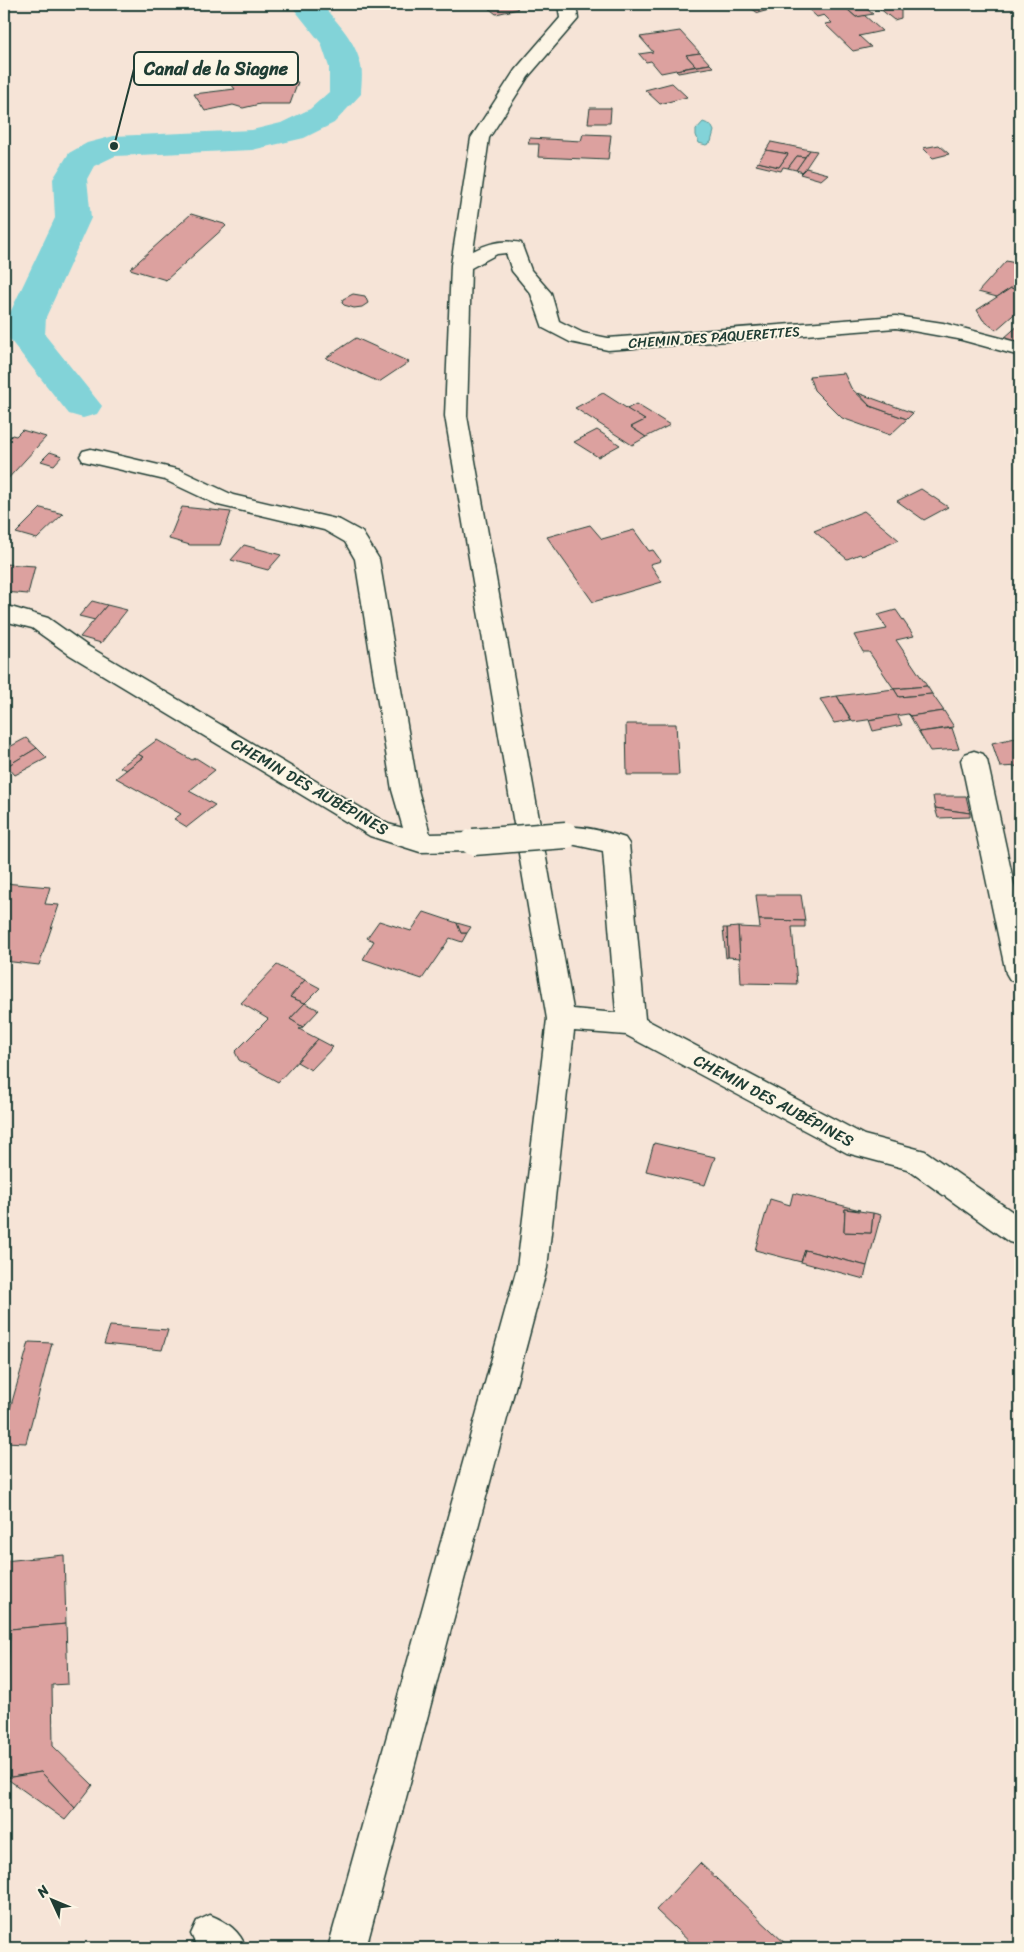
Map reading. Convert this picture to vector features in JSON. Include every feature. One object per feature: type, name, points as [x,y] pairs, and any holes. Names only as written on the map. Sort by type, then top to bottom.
[{"type":"street","points":[[347,1948],[532,1268],[562,1019],[456,416],[461,265],[480,138],[521,74],[567,11]]},
{"type":"street","name":"CHEMIN DES PAQUERETTES","points":[[461,265],[493,248],[514,247],[522,270],[541,293],[550,324],[577,338],[608,344],[896,322],[928,325],[967,334],[1020,350]]},
{"type":"street","points":[[91,456],[172,475],[226,500],[332,524],[354,537],[367,559],[405,790],[420,843]]},
{"type":"street","name":"CHEMIN DES AUBÉPINES","points":[[4,613],[40,623],[78,650],[379,830],[420,843],[473,842],[566,835],[616,844],[631,1025]]},
{"type":"street","points":[[974,760],[1020,974]]},
{"type":"street","name":"CHEMIN DES AUBÉPINES","points":[[562,1019],[631,1025],[857,1144],[915,1159],[1020,1233]]},
{"type":"water","points":[[703,122],[711,125],[714,131],[711,142],[706,145],[699,143],[696,135],[696,130]]},
{"type":"building","points":[[476,4],[512,4],[518,9],[496,14],[486,6],[480,7]]},
{"type":"building","points":[[745,4],[780,4],[783,6],[758,13]]},
{"type":"building","points":[[803,4],[841,4],[856,17],[864,15],[882,31],[859,36],[871,47],[853,51],[825,24],[832,23],[824,15],[817,17]]},
{"type":"building","points":[[874,4],[890,4],[895,8],[901,9],[901,18],[894,20]]},
{"type":"building","points":[[863,6],[873,14],[856,17],[847,9]]},
{"type":"building","points":[[680,31],[700,53],[686,55],[696,66],[661,73],[651,61],[646,62],[639,54],[653,52],[640,37]]},
{"type":"building","points":[[700,53],[710,64],[696,66],[686,55]]},
{"type":"building","points":[[710,64],[713,67],[678,73],[676,70]]},
{"type":"building","points":[[264,79],[298,82],[290,104],[260,104],[243,108],[233,105],[205,111],[194,94],[235,89],[231,84]]},
{"type":"building","points":[[672,83],[687,97],[660,104],[645,90]]},
{"type":"building","points":[[590,108],[611,108],[610,123],[588,123]]},
{"type":"building","points":[[583,134],[611,135],[608,160],[538,157],[539,144],[528,144],[530,138],[581,141]]},
{"type":"building","points":[[771,142],[810,150],[805,157],[797,156],[788,168],[783,167],[781,171],[756,165],[758,162],[779,167],[788,154],[766,150]]},
{"type":"building","points":[[939,145],[949,154],[933,158],[923,148]]},
{"type":"building","points":[[766,150],[788,154],[779,167],[758,162]]},
{"type":"building","points":[[810,150],[817,151],[803,172],[796,170]]},
{"type":"building","points":[[797,156],[805,157],[796,170],[788,168]]},
{"type":"building","points":[[806,168],[828,174],[821,180],[800,174]]},
{"type":"building","points":[[191,214],[226,226],[166,280],[130,269]]},
{"type":"building","points":[[1006,261],[1020,264],[1020,291],[1011,288],[997,297],[978,292]]},
{"type":"building","points":[[1011,288],[1020,291],[1020,309],[996,330],[983,320],[977,310]]},
{"type":"building","points":[[353,294],[365,296],[368,303],[362,307],[354,308],[342,303],[343,299]]},
{"type":"building","points":[[1020,324],[1020,344],[1004,338]]},
{"type":"building","points":[[356,338],[409,362],[379,382],[326,358]]},
{"type":"building","points":[[844,373],[851,388],[870,406],[907,419],[890,435],[842,418],[814,390],[809,376]]},
{"type":"building","points":[[603,393],[645,420],[631,427],[646,437],[632,445],[575,408]]},
{"type":"building","points":[[858,393],[913,413],[907,419],[870,406]]},
{"type":"building","points":[[636,404],[670,425],[646,437],[631,427],[645,420],[627,409]]},
{"type":"building","points":[[22,430],[46,437],[4,483],[4,441],[7,441],[12,435],[16,436]]},
{"type":"building","points":[[597,430],[620,445],[598,457],[574,442]]},
{"type":"building","points":[[50,452],[62,456],[54,465],[41,461]]},
{"type":"building","points":[[921,489],[948,507],[924,520],[897,501]]},
{"type":"building","points":[[182,507],[231,512],[220,545],[190,545],[169,539]]},
{"type":"building","points":[[41,508],[63,514],[37,539],[16,533]]},
{"type":"building","points":[[864,511],[899,540],[862,556],[860,554],[847,559],[814,531]]},
{"type":"building","points":[[590,525],[602,539],[634,530],[649,551],[653,550],[661,561],[650,564],[662,582],[593,602],[547,537]]},
{"type":"building","points":[[244,545],[281,555],[268,570],[231,560]]},
{"type":"building","points":[[4,564],[35,566],[28,594],[4,592]]},
{"type":"building","points":[[92,601],[107,605],[95,620],[79,616]]},
{"type":"building","points":[[107,605],[127,610],[101,643],[80,637]]},
{"type":"building","points":[[896,610],[914,636],[896,640],[927,686],[894,689],[869,652],[863,652],[854,635],[887,629],[878,615]]},
{"type":"building","points":[[927,686],[932,694],[899,697],[894,689]]},
{"type":"building","points":[[894,689],[899,697],[932,694],[944,711],[853,722],[837,696]]},
{"type":"building","points":[[837,696],[851,720],[834,723],[820,699]]},
{"type":"building","points":[[944,711],[954,727],[919,732],[910,716]]},
{"type":"building","points":[[897,715],[902,725],[873,731],[869,720]]},
{"type":"building","points":[[626,724],[676,724],[679,775],[627,775]]},
{"type":"building","points":[[952,728],[959,749],[930,751],[919,732]]},
{"type":"building","points":[[1020,737],[1020,766],[1000,767],[992,743]]},
{"type":"building","points":[[26,738],[37,748],[4,768],[4,750]]},
{"type":"building","points":[[157,740],[192,760],[196,758],[215,770],[189,791],[215,805],[187,827],[174,819],[181,814],[116,778],[143,757],[138,754]]},
{"type":"building","points":[[37,748],[47,758],[15,775],[7,766]]},
{"type":"building","points":[[138,754],[143,757],[126,770],[120,767]]},
{"type":"building","points":[[933,796],[966,796],[970,813],[935,808]]},
{"type":"building","points":[[935,808],[970,813],[970,817],[938,818]]},
{"type":"building","points":[[4,883],[50,887],[45,904],[59,905],[39,965],[4,961]]},
{"type":"building","points":[[756,895],[801,895],[805,921],[759,920]]},
{"type":"building","points":[[424,912],[457,923],[461,933],[467,933],[462,942],[450,938],[422,979],[363,959],[374,941],[367,938],[379,921],[411,931]]},
{"type":"building","points":[[759,920],[805,921],[805,927],[792,927],[797,984],[741,983],[738,927],[760,928]]},
{"type":"building","points":[[457,923],[471,927],[467,933],[461,933]]},
{"type":"building","points":[[738,927],[740,958],[728,957],[727,928]]},
{"type":"building","points":[[723,928],[727,928],[728,957],[726,958]]},
{"type":"building","points":[[277,965],[305,980],[290,997],[305,1003],[290,1019],[303,1027],[299,1029],[318,1039],[278,1082],[239,1060],[235,1052],[268,1019],[241,1003]]},
{"type":"building","points":[[305,980],[320,988],[305,1003],[290,997]]},
{"type":"building","points":[[305,1003],[319,1010],[303,1027],[290,1019]]},
{"type":"building","points":[[318,1039],[333,1047],[311,1070],[297,1062]]},
{"type":"building","points":[[654,1143],[715,1157],[705,1185],[646,1171]]},
{"type":"building","points":[[793,1193],[860,1210],[845,1209],[844,1232],[871,1233],[873,1213],[881,1215],[867,1266],[805,1250],[801,1262],[755,1250],[770,1199],[790,1205]]},
{"type":"building","points":[[845,1209],[873,1213],[871,1233],[844,1232]]},
{"type":"building","points":[[805,1250],[867,1266],[864,1279],[801,1262]]},
{"type":"building","points":[[110,1326],[168,1330],[162,1350],[104,1344]]},
{"type":"building","points":[[29,1342],[52,1343],[26,1443],[4,1442],[4,1430]]},
{"type":"building","points":[[64,1555],[66,1624],[10,1629],[8,1683],[4,1684],[4,1561]]},
{"type":"building","points":[[66,1624],[68,1684],[52,1685],[53,1746],[93,1785],[75,1808],[41,1772],[6,1778],[4,1776],[4,1684],[8,1683],[10,1629]]},
{"type":"building","points":[[41,1772],[75,1808],[65,1820],[6,1778]]},
{"type":"building","points":[[700,1863],[789,1947],[696,1948],[656,1910]]},
{"type":"waterway","points":[[83,406],[26,336],[27,317],[73,218],[70,179],[81,160],[99,150],[114,146],[252,140],[292,131],[322,116],[345,94],[345,67],[336,41],[305,4]]},
{"type":"place","name":"Canal de la Siagne","points":[[114,146]]}]
